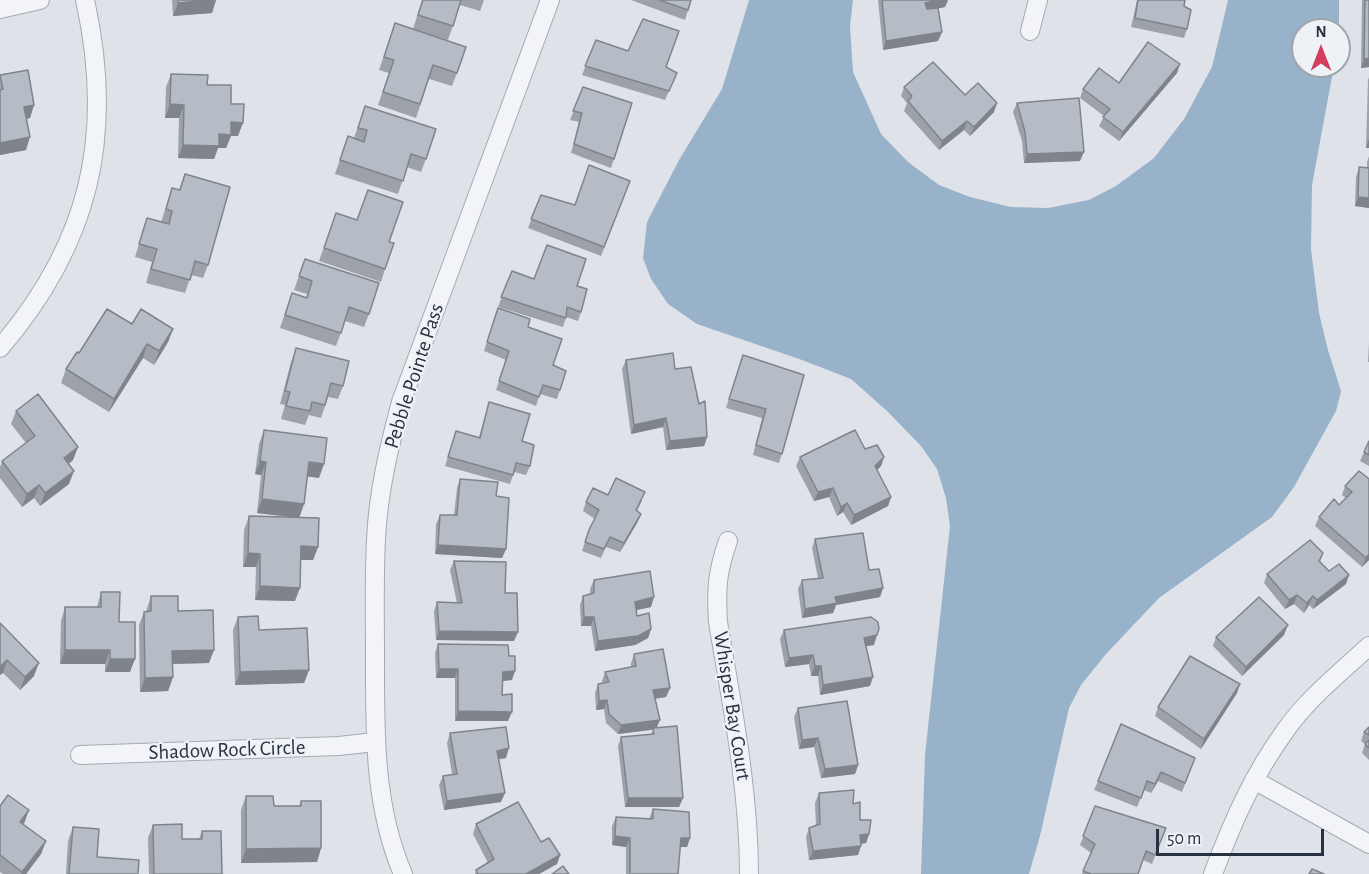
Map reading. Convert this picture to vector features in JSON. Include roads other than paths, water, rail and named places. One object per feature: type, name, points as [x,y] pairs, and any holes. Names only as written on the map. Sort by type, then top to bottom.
[{"type":"street","points":[[0,9],[40,0]]},
{"type":"street","points":[[0,348],[31,310],[52,277],[69,244],[88,186],[98,126],[98,90],[96,57],[85,0]]},
{"type":"street","name":"Pebble Pointe Pass","points":[[403,874],[394,850],[382,801],[375,742],[376,540],[380,494],[402,402],[550,0]]},
{"type":"street","points":[[1030,31],[1038,0]]},
{"type":"street","name":"Whisper Bay Court","points":[[728,541],[719,568],[716,598],[748,810],[749,874]]},
{"type":"street","points":[[1213,874],[1237,814],[1254,780],[1286,730],[1319,692],[1369,646]]},
{"type":"street","name":"Shadow Rock Circle","points":[[80,755],[339,746],[375,742]]},
{"type":"street","points":[[1254,780],[1369,844]]},
{"type":"water","points":[[749,0],[853,0],[850,26],[853,72],[881,134],[908,162],[939,185],[970,197],[1011,207],[1048,208],[1089,200],[1116,186],[1154,158],[1184,119],[1212,67],[1228,0],[1339,0],[1339,18],[1291,18],[1291,78],[1332,78],[1312,185],[1311,249],[1319,313],[1341,391],[1336,411],[1294,487],[1272,517],[1159,598],[1106,654],[1081,685],[1069,708],[1029,874],[921,874],[925,755],[950,526],[946,498],[937,469],[921,446],[851,379],[697,324],[668,304],[651,279],[643,258],[647,222],[679,160],[722,89]]}]
